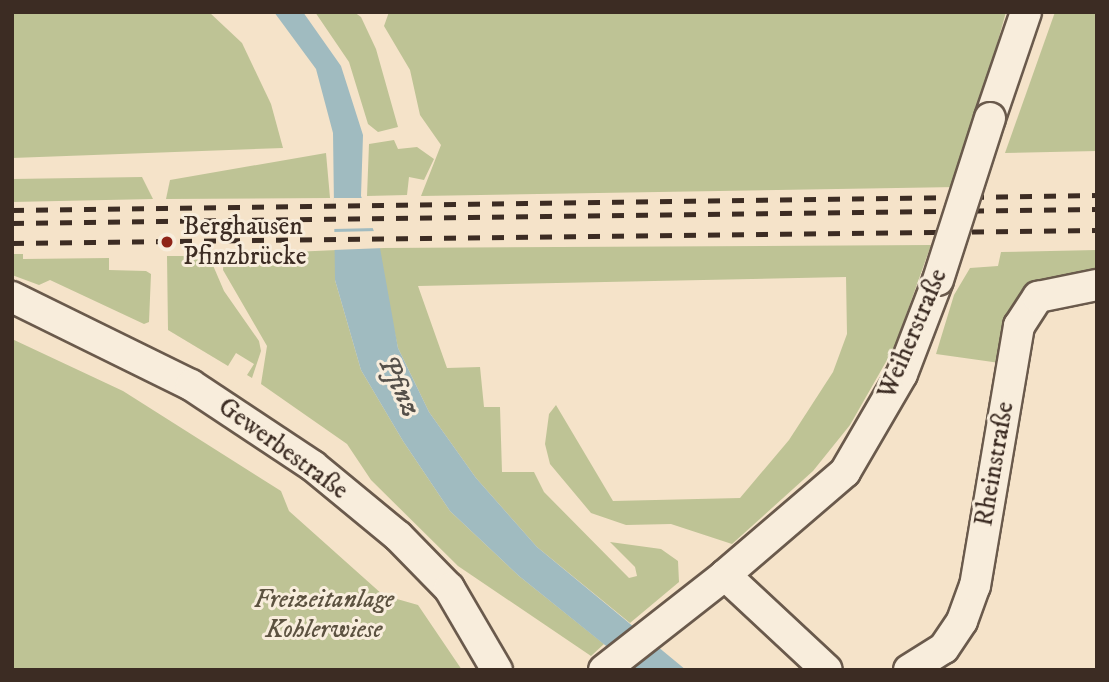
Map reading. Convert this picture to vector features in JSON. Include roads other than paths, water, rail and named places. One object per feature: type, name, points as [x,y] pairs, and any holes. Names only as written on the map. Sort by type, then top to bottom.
[{"type":"street","name":"Weiherstraße","points":[[604,670],[688,601],[725,575],[845,472],[902,374],[938,280],[1026,12]]},
{"type":"street","name":"Rheinstraße","points":[[908,670],[944,648],[962,621],[975,586],[1019,326],[1038,297],[1097,285]]},
{"type":"street","name":"Gewerbestraße","points":[[12,297],[191,385],[313,466],[398,536],[449,588],[497,670]]},
{"type":"street","points":[[725,575],[827,670]]},
{"type":"water","name":"Pfinz","points":[[274,12],[303,12],[341,66],[363,135],[361,196],[380,248],[398,348],[429,412],[476,478],[537,547],[686,670],[636,670],[519,576],[450,511],[403,441],[361,370],[335,280],[333,133],[316,69]]},
{"type":"railway","points":[[12,210],[1097,195]]},
{"type":"railway","points":[[12,223],[1097,209]]},
{"type":"railway","points":[[12,243],[1097,230]]},
{"type":"place","name":"Berghausen Pfinzbrücke","points":[[167,242]]},
{"type":"park label","name":"Freizeitanlage Kohlerwiese","points":[[324,615]]}]
